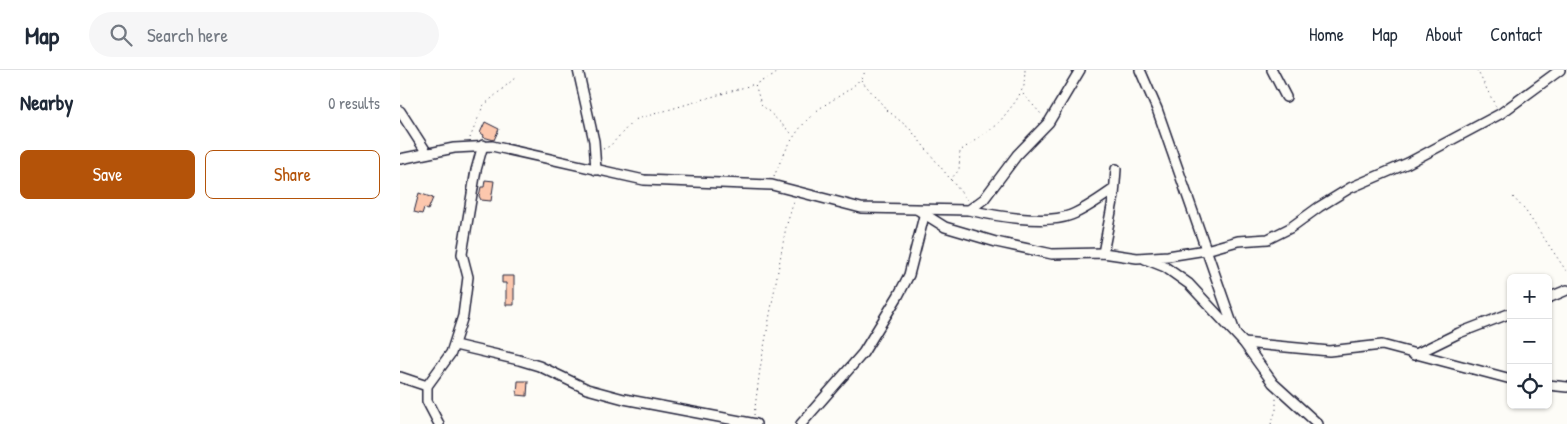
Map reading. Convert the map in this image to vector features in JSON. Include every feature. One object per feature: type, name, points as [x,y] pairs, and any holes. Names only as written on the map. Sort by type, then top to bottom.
[{"type":"street","points":[[578,70],[596,153],[596,170]]},
{"type":"street","points":[[972,209],[984,199],[1017,155],[1049,122],[1080,70]]},
{"type":"street","points":[[1140,70],[1157,109],[1235,332]]},
{"type":"street","points":[[1272,70],[1286,97]]},
{"type":"street","points":[[1137,258],[1206,250],[1238,241],[1278,236],[1336,196],[1408,163],[1500,114],[1560,70]]},
{"type":"street","points":[[400,112],[427,153]]},
{"type":"street","points":[[439,424],[427,401],[427,386],[448,360],[455,345],[463,316],[467,283],[462,254],[483,145]]},
{"type":"street","points":[[400,159],[468,146],[483,145],[596,170],[663,182],[772,185],[861,208],[921,213],[972,209],[1031,218],[1060,218],[1082,210],[1114,188]]},
{"type":"street","points":[[1103,253],[1116,169]]},
{"type":"street","points":[[921,213],[953,229],[996,242],[1037,251],[1066,254],[1103,253],[1137,258],[1164,267],[1189,284],[1235,332],[1273,383],[1318,424]]},
{"type":"street","points":[[801,424],[863,353],[898,296],[909,275],[921,213]]},
{"type":"street","points":[[1552,296],[1567,290]]},
{"type":"street","points":[[1414,355],[1458,333],[1507,315]]},
{"type":"street","points":[[1244,343],[1329,351],[1382,345],[1507,378]]},
{"type":"street","points":[[455,345],[526,362],[588,389],[624,399],[756,424]]},
{"type":"street","points":[[400,377],[427,386]]},
{"type":"street","points":[[1552,385],[1567,387]]},
{"type":"path","points":[[596,153],[610,146],[634,120],[755,84],[773,76],[780,70]]},
{"type":"path","points":[[772,185],[793,136],[818,110],[861,80],[866,70]]},
{"type":"path","points":[[949,180],[959,170],[960,151],[997,125],[1022,93],[1024,70]]},
{"type":"path","points":[[1477,70],[1500,114]]},
{"type":"path","points":[[468,146],[473,126],[483,106],[516,78]]},
{"type":"path","points":[[861,80],[887,110],[910,129],[972,209]]},
{"type":"path","points":[[755,84],[761,104],[793,136]]},
{"type":"path","points":[[1022,93],[1049,122]]},
{"type":"path","points":[[753,423],[763,349],[786,226],[796,190]]},
{"type":"path","points":[[1513,197],[1525,210],[1567,272]]},
{"type":"path","points":[[1271,424],[1276,410],[1275,395]]},
{"type":"building","points":[[485,122],[499,129],[494,140],[483,137],[484,135],[480,133]]},
{"type":"building","points":[[485,180],[494,181],[491,201],[481,200],[479,196],[481,187],[484,187]]},
{"type":"building","points":[[419,193],[433,198],[428,210],[424,208],[422,214],[414,212]]},
{"type":"building","points":[[502,276],[514,276],[514,305],[506,305],[506,283],[502,283]]},
{"type":"building","points":[[518,381],[528,381],[527,396],[517,395]]}]
